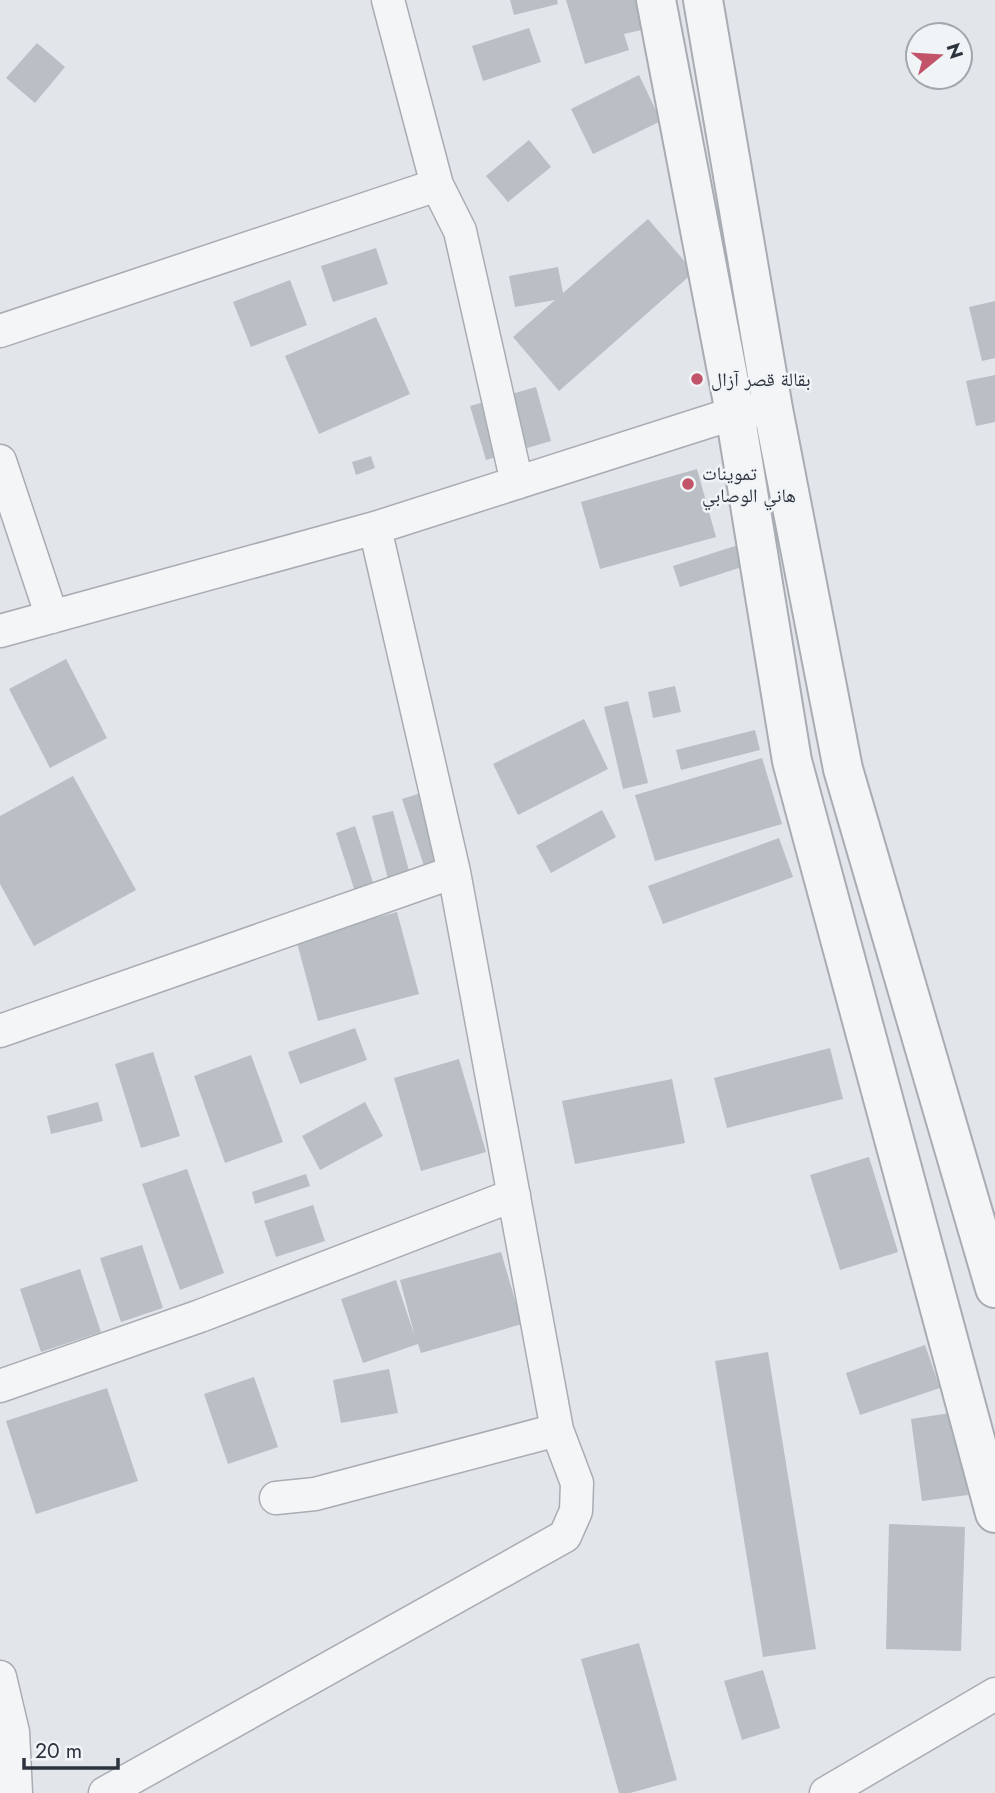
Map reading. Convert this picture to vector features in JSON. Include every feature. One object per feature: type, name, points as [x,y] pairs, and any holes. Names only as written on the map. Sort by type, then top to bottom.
[{"type":"street","points":[[388,0],[437,185],[460,230],[517,483]]},
{"type":"street","points":[[656,0],[736,413],[792,761],[995,1513]]},
{"type":"street","points":[[703,0],[773,409],[843,769],[995,1288]]},
{"type":"street","points":[[0,331],[437,185]]},
{"type":"street","points":[[0,631],[375,528],[736,413],[773,409]]},
{"type":"street","points":[[0,461],[52,617]]},
{"type":"street","points":[[104,1793],[565,1536],[576,1511],[577,1483],[557,1430],[454,872],[375,528]]},
{"type":"street","points":[[0,1031],[454,872]]},
{"type":"street","points":[[0,1386],[200,1315],[514,1195]]},
{"type":"street","points":[[276,1498],[315,1494],[557,1430]]},
{"type":"street","points":[[0,1677],[13,1732],[16,1793]]},
{"type":"street","points":[[825,1793],[995,1694]]},
{"type":"building","points":[[510,0],[557,0],[558,4],[514,15]]},
{"type":"building","points":[[566,0],[643,0],[650,28],[624,34],[629,50],[585,64]]},
{"type":"building","points":[[529,28],[541,62],[483,81],[472,46]]},
{"type":"building","points":[[37,43],[65,67],[35,103],[6,78]]},
{"type":"building","points":[[639,75],[661,121],[593,154],[571,109]]},
{"type":"building","points":[[529,140],[551,167],[508,202],[486,176]]},
{"type":"building","points":[[648,219],[694,272],[559,391],[513,337],[555,300],[515,307],[509,276],[558,267],[563,293]]},
{"type":"building","points":[[376,248],[388,284],[333,302],[321,266]]},
{"type":"building","points":[[290,280],[307,325],[251,347],[233,302]]},
{"type":"building","points":[[995,301],[995,358],[982,361],[969,307]]},
{"type":"building","points":[[376,317],[410,394],[319,434],[285,356]]},
{"type":"building","points":[[995,375],[995,422],[976,426],[966,381]]},
{"type":"building","points":[[536,387],[551,441],[486,460],[470,406]]},
{"type":"building","points":[[371,456],[375,468],[356,475],[352,462]]},
{"type":"building","points":[[697,469],[716,537],[600,569],[581,502]]},
{"type":"building","points":[[738,545],[745,566],[680,587],[673,566]]},
{"type":"building","points":[[66,659],[107,738],[50,768],[9,689]]},
{"type":"building","points":[[675,686],[681,712],[653,718],[648,692]]},
{"type":"building","points":[[628,701],[648,783],[623,789],[604,707]]},
{"type":"building","points":[[584,719],[608,769],[518,815],[493,764]]},
{"type":"building","points":[[755,730],[760,750],[681,770],[676,750]]},
{"type":"building","points":[[762,758],[782,824],[655,861],[635,795]]},
{"type":"building","points":[[73,776],[136,890],[34,946],[0,884],[0,816]]},
{"type":"building","points":[[443,786],[466,856],[425,869],[402,799]]},
{"type":"building","points":[[602,810],[616,837],[551,873],[536,846]]},
{"type":"building","points":[[393,811],[412,882],[390,887],[372,816]]},
{"type":"building","points":[[355,826],[377,895],[358,901],[336,833]]},
{"type":"building","points":[[779,838],[793,877],[663,924],[648,886]]},
{"type":"building","points":[[397,912],[419,994],[318,1021],[296,939]]},
{"type":"building","points":[[355,1028],[367,1060],[300,1084],[288,1052]]},
{"type":"building","points":[[830,1048],[843,1099],[727,1128],[714,1078]]},
{"type":"building","points":[[153,1052],[180,1136],[141,1148],[115,1064]]},
{"type":"building","points":[[251,1055],[283,1142],[225,1163],[194,1076]]},
{"type":"building","points":[[459,1059],[486,1152],[421,1171],[394,1078]]},
{"type":"building","points":[[672,1079],[685,1143],[575,1164],[562,1101]]},
{"type":"building","points":[[98,1102],[103,1121],[51,1134],[47,1116]]},
{"type":"building","points":[[365,1102],[383,1136],[320,1170],[302,1136]]},
{"type":"building","points":[[869,1157],[898,1252],[840,1270],[810,1175]]},
{"type":"building","points":[[187,1169],[224,1273],[180,1290],[142,1184]]},
{"type":"building","points":[[306,1174],[310,1186],[255,1204],[252,1192]]},
{"type":"building","points":[[313,1205],[325,1241],[276,1257],[264,1221]]},
{"type":"building","points":[[142,1245],[163,1308],[121,1322],[100,1258]]},
{"type":"building","points":[[501,1252],[522,1324],[421,1353],[418,1344],[363,1363],[341,1299],[396,1280],[415,1337],[400,1280]]},
{"type":"building","points":[[80,1269],[101,1332],[41,1352],[20,1289]]},
{"type":"building","points":[[925,1345],[940,1388],[860,1415],[846,1373]]},
{"type":"building","points":[[768,1352],[816,1649],[763,1657],[715,1361]]},
{"type":"building","points":[[389,1369],[398,1413],[341,1423],[333,1380]]},
{"type":"building","points":[[254,1377],[278,1447],[228,1464],[204,1394]]},
{"type":"building","points":[[107,1388],[138,1481],[36,1514],[6,1421]]},
{"type":"building","points":[[957,1412],[968,1495],[922,1501],[911,1419]]},
{"type":"building","points":[[889,1524],[965,1527],[961,1651],[886,1649]]},
{"type":"building","points":[[639,1643],[677,1780],[630,1793],[619,1793],[581,1659]]},
{"type":"building","points":[[763,1670],[780,1728],[742,1740],[724,1681]]},
{"type":"place","name":"بقالة قصر آزال","points":[[697,379]]},
{"type":"place","name":"تموينات هاني الوصابي","points":[[688,484]]}]
